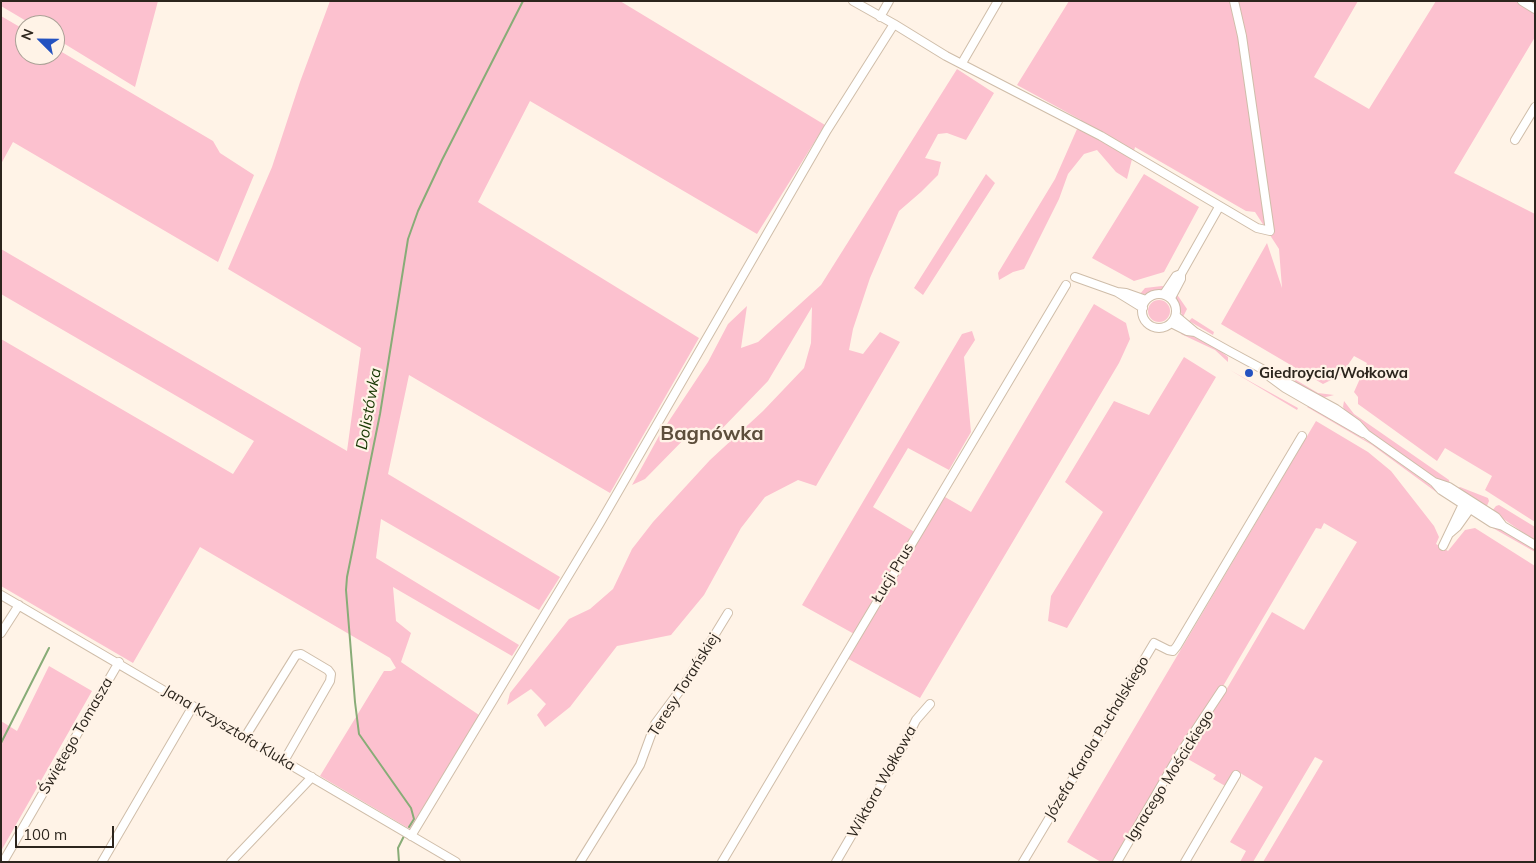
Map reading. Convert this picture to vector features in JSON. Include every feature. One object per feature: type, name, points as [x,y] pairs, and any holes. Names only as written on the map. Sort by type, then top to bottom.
[{"type":"street","points":[[853,1],[962,64],[1101,136],[1257,228],[1270,231],[1242,34],[1234,1]]},
{"type":"street","points":[[880,17],[889,1]]},
{"type":"street","points":[[962,64],[998,1]]},
{"type":"street","points":[[1522,1],[1535,9]]},
{"type":"street","points":[[411,836],[600,523],[827,130],[894,24]]},
{"type":"street","points":[[1515,140],[1535,107]]},
{"type":"street","points":[[1168,296],[1176,276],[1181,274],[1220,207]]},
{"type":"street","points":[[1075,277],[1117,292],[1126,293],[1144,304]]},
{"type":"street","name":"Łucji Prus","points":[[722,862],[1066,285]]},
{"type":"street","points":[[1154,294],[1168,296],[1176,306],[1173,319],[1163,327],[1152,326],[1144,318],[1144,304],[1154,294]]},
{"type":"street","points":[[1173,319],[1187,331],[1195,332],[1263,371],[1275,382],[1331,410],[1434,482],[1449,487],[1468,504],[1496,517],[1503,526],[1535,545]]},
{"type":"street","name":"Józefa Karola Puchalskiego","points":[[1023,862],[1154,643],[1173,651],[1177,646],[1302,436]]},
{"type":"street","points":[[1443,546],[1450,534],[1452,524],[1468,504]]},
{"type":"street","name":"Jana Krzysztofa Kluka","points":[[1,595],[456,862]]},
{"type":"street","points":[[1,634],[19,605]]},
{"type":"street","name":"Teresy Torańskiej","points":[[580,862],[640,765],[655,724],[684,685],[728,612]]},
{"type":"street","points":[[245,737],[296,655],[301,654],[328,670],[331,674],[330,681],[284,761]]},
{"type":"street","name":"Świętego Tomasza","points":[[3,862],[118,662]]},
{"type":"street","name":"Ignacego Mościckiego","points":[[1117,862],[1179,755],[1222,690]]},
{"type":"street","name":"Wiktora Wołkowa","points":[[836,862],[899,754],[916,720],[930,704]]},
{"type":"street","points":[[102,862],[193,706]]},
{"type":"street","points":[[1185,862],[1236,775]]},
{"type":"street","points":[[231,862],[312,777]]},
{"type":"shaded area","points":[[1,1],[158,1],[135,87],[65,44],[65,15],[16,15],[1,6]]},
{"type":"shaded area","points":[[330,1],[620,1],[825,125],[757,234],[530,101],[478,202],[699,338],[610,493],[409,375],[388,474],[560,577],[539,610],[381,519],[376,558],[519,645],[512,656],[393,587],[396,621],[411,633],[401,662],[479,715],[413,831],[320,776],[384,671],[391,671],[396,668],[390,658],[200,547],[133,663],[1,586],[1,339],[233,474],[254,441],[1,294],[1,249],[347,451],[361,348],[228,269],[272,167],[300,82]]},
{"type":"shaded area","points":[[1069,1],[1358,1],[1314,77],[1369,109],[1436,1],[1535,1],[1535,37],[1454,173],[1535,214],[1535,522],[1485,490],[1492,476],[1445,448],[1437,461],[1358,404],[1358,397],[1354,392],[1367,363],[1354,356],[1341,375],[1323,384],[1221,324],[1267,243],[1282,288],[1279,249],[1255,212],[1246,211],[1135,147],[1127,179],[1116,172],[1097,150],[1084,154],[1068,174],[1059,199],[1024,269],[1013,272],[999,280],[998,273],[1055,179],[1081,120],[1017,85]]},
{"type":"shaded area","points":[[1,16],[15,24],[15,65],[65,65],[65,54],[213,141],[220,153],[254,175],[218,262],[13,142],[1,164]]},
{"type":"shaded area","points":[[957,69],[994,93],[966,140],[947,133],[938,134],[925,158],[941,162],[938,175],[899,211],[870,278],[853,329],[849,350],[863,354],[880,332],[900,342],[816,486],[798,480],[765,497],[741,528],[704,595],[671,635],[617,646],[570,707],[545,727],[537,715],[546,704],[531,689],[507,705],[510,693],[569,619],[590,609],[613,589],[632,549],[653,522],[710,460],[763,411],[804,368],[811,343],[812,307],[768,381],[714,437],[696,427],[645,479],[632,485],[659,436],[708,362],[728,324],[747,306],[741,348],[758,342],[821,285]]},
{"type":"shaded area","points":[[986,174],[995,183],[923,295],[914,288]]},
{"type":"shaded area","points":[[1144,174],[1199,207],[1164,272],[1134,281],[1092,258]]},
{"type":"shaded area","points":[[1166,287],[1161,291],[1139,295],[1145,288]]},
{"type":"shaded area","points":[[1176,293],[1187,309],[1183,317],[1176,302]]},
{"type":"shaded area","points":[[1159,300],[1167,303],[1170,311],[1167,319],[1159,322],[1151,319],[1148,311],[1151,303]]},
{"type":"shaded area","points":[[1094,304],[1126,323],[1130,339],[1119,363],[920,698],[843,656],[856,635],[802,605],[962,334],[972,331],[975,340],[964,357],[971,432],[949,470],[908,448],[873,507],[921,536],[945,497],[971,512]]},
{"type":"shaded area","points":[[1192,318],[1214,332],[1213,335],[1189,321]]},
{"type":"shaded area","points":[[1183,331],[1219,350],[1228,357],[1228,362],[1215,350],[1181,334]]},
{"type":"shaded area","points":[[1184,357],[1216,377],[1067,628],[1048,621],[1051,596],[1103,512],[1065,482],[1114,401],[1149,415]]},
{"type":"shaded area","points":[[1230,370],[1298,408],[1297,410]]},
{"type":"shaded area","points":[[1296,380],[1318,393],[1334,395],[1322,398],[1293,382]]},
{"type":"shaded area","points":[[1344,401],[1354,414],[1449,480],[1450,485],[1425,472],[1377,438],[1347,414],[1343,407]]},
{"type":"shaded area","points":[[1309,406],[1374,445],[1444,495],[1443,497],[1372,445],[1307,407]]},
{"type":"shaded area","points":[[1316,421],[1368,452],[1391,471],[1434,526],[1439,537],[1436,544],[1448,551],[1465,530],[1475,528],[1535,566],[1535,862],[1263,862],[1323,761],[1315,757],[1253,862],[1240,862],[1246,851],[1230,842],[1263,787],[1237,771],[1227,787],[1213,779],[1216,775],[1186,758],[1272,612],[1304,630],[1357,542],[1324,523],[1321,529],[1316,528],[1216,698],[1114,862],[1101,862],[1067,842]]},
{"type":"shaded area","points":[[1460,487],[1488,498],[1489,501],[1486,508],[1456,489]]},
{"type":"shaded area","points":[[1499,505],[1535,527],[1535,541],[1492,511]]},
{"type":"shaded area","points":[[1486,521],[1510,533],[1535,549],[1535,552],[1484,523]]},
{"type":"shaded area","points":[[49,666],[92,691],[1,851],[1,721],[17,731]]},
{"type":"waterway","name":"Dolistówka","points":[[409,827],[414,819],[411,808],[359,734],[346,590],[347,577],[380,414],[408,239],[418,211],[442,160],[523,1]]},
{"type":"waterway","points":[[1,743],[49,648]]},
{"type":"waterway","name":"Dolistówka","points":[[399,862],[398,848],[404,836]]},
{"type":"place","name":"Giedroycia/Wołkowa","points":[[1249,373]]},
{"type":"district","name":"Bagnówka","points":[[712,434]]}]
